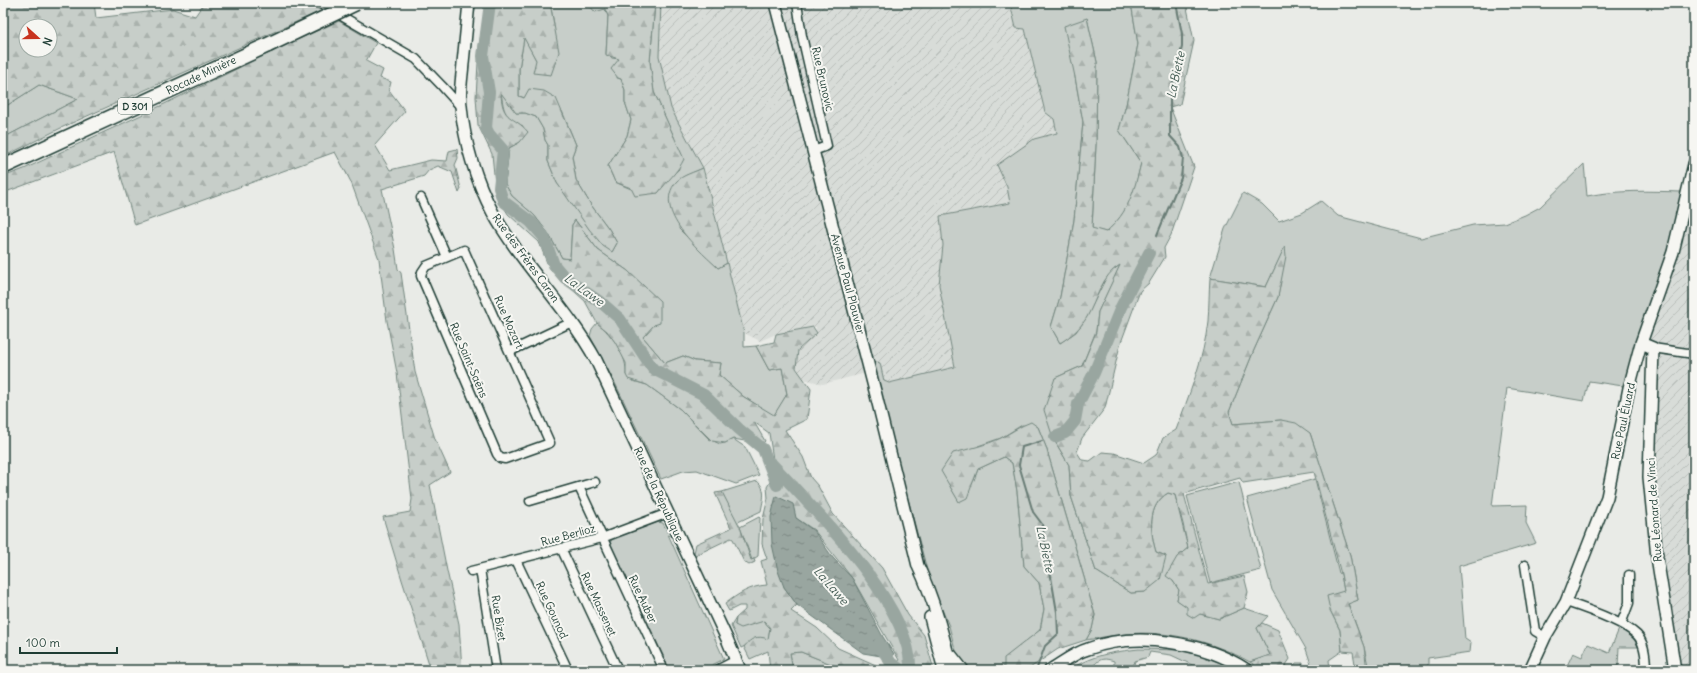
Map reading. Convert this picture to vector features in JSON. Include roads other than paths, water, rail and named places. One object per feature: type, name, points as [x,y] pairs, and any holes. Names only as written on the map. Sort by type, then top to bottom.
[{"type":"highway","name":"Rocade Minière","points":[[3,167],[356,3]]},
{"type":"main road","name":"Rue des Frères Caron","points":[[469,3],[460,88],[461,107],[472,162],[478,181],[493,213],[518,250],[572,322]]},
{"type":"main road","name":"Avenue Paul Plouvier","points":[[775,3],[874,384],[918,566],[918,576],[944,670]]},
{"type":"main road","name":"Rue Paul Éluard","points":[[1530,670],[1545,637],[1566,602],[1607,497],[1629,388],[1641,343],[1673,252],[1694,164]]},
{"type":"main road","name":"Rue de la République","points":[[572,322],[596,360],[738,665]]},
{"type":"main road","points":[[1641,343],[1653,348]]},
{"type":"main road","name":"Rue Léonard de Vinci","points":[[1653,348],[1650,477],[1657,557],[1675,670]]},
{"type":"main road","name":"Avenue Paul Plouvier","points":[[918,566],[925,579],[945,642],[952,670]]},
{"type":"main road","points":[[934,633],[941,647],[947,670]]},
{"type":"main road","points":[[1050,670],[1088,648],[1105,644],[1145,641],[1177,644],[1209,651],[1247,670]]},
{"type":"main road","points":[[945,642],[955,661],[963,670]]},
{"type":"street","points":[[319,3],[416,59],[461,107]]},
{"type":"street","name":"Rue Brunovic","points":[[797,3],[802,36],[827,146],[813,151]]},
{"type":"street","points":[[442,86],[460,88]]},
{"type":"street","points":[[421,198],[447,257]]},
{"type":"street","name":"Rue Mozart","points":[[426,266],[464,250],[511,351],[550,443]]},
{"type":"street","name":"Rue Saint-Saëns","points":[[426,266],[422,272],[422,278],[497,454],[500,458],[505,459],[550,443]]},
{"type":"street","points":[[511,351],[572,322]]},
{"type":"street","points":[[1653,348],[1694,354]]},
{"type":"street","points":[[530,500],[595,482]]},
{"type":"street","name":"Rue Auber","points":[[579,487],[664,670]]},
{"type":"street","name":"Rue Berlioz","points":[[471,571],[602,538],[668,513]]},
{"type":"street","name":"Rue Massenet","points":[[561,548],[618,670]]},
{"type":"street","name":"Rue Gounod","points":[[516,560],[568,670]]},
{"type":"street","points":[[1525,565],[1535,631],[1545,637]]},
{"type":"street","name":"Rue Bizet","points":[[480,569],[496,670]]},
{"type":"street","points":[[1621,624],[1629,603],[1629,575]]},
{"type":"street","points":[[1566,602],[1621,624],[1638,635],[1644,648],[1646,670]]},
{"type":"street","points":[[717,670],[738,665]]},
{"type":"water","points":[[776,496],[793,504],[796,518],[814,531],[833,558],[852,578],[883,637],[894,654],[887,657],[863,653],[797,605],[784,587],[778,571],[772,544],[771,517]]},
{"type":"waterway","name":"La Lawe","points":[[490,3],[483,56],[489,92],[486,128],[489,134],[503,150],[499,188],[503,201],[531,222],[544,237],[554,265],[565,278],[603,304],[620,319],[653,369],[704,395],[739,429],[763,449],[777,485]]},
{"type":"waterway","name":"La Biette","points":[[1157,235],[1181,178],[1183,158],[1180,147],[1170,136],[1170,95],[1182,47],[1182,34],[1176,3]]},
{"type":"waterway","name":"La Biette","points":[[1055,437],[1065,433],[1075,421],[1078,404],[1094,373],[1121,307],[1149,253]]},
{"type":"waterway","name":"La Biette","points":[[1037,668],[1045,646],[1058,634],[1057,612],[1042,524],[1033,512],[1019,465],[1022,447],[1042,441]]},
{"type":"waterway","points":[[772,464],[858,560],[879,589],[896,618],[907,645],[910,670]]},
{"type":"waterway","name":"La Lawe","points":[[879,644],[891,663],[901,670]]}]
